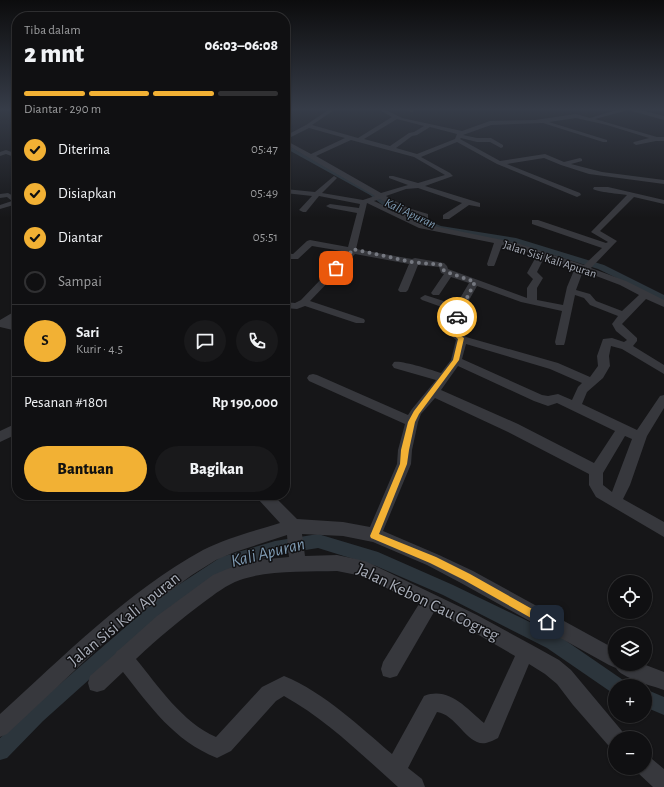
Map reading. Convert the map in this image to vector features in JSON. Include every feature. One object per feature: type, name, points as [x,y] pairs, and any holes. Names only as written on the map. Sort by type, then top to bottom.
[{"type":"street","points":[[290,145],[311,156],[371,198]]},
{"type":"street","points":[[311,156],[335,145]]},
{"type":"street","points":[[290,191],[371,198],[405,187],[417,186],[446,179],[450,176],[421,160],[418,156],[379,145]]},
{"type":"street","points":[[392,148],[396,145]]},
{"type":"street","points":[[418,156],[441,145]]},
{"type":"street","points":[[472,145],[499,163],[577,195]]},
{"type":"street","points":[[2,152],[12,155]]},
{"type":"street","points":[[290,153],[371,198],[409,212],[425,216]]},
{"type":"street","points":[[499,163],[546,156],[594,174],[640,177],[664,182]]},
{"type":"street","points":[[564,164],[580,160]]},
{"type":"street","points":[[391,177],[477,205]]},
{"type":"street","points":[[303,210],[334,178]]},
{"type":"street","points":[[597,188],[632,194],[664,202]]},
{"type":"street","points":[[560,342],[571,291],[587,266],[608,247],[612,240],[595,232],[632,194]]},
{"type":"street","points":[[0,196],[8,195],[12,198]]},
{"type":"street","points":[[290,305],[297,306],[304,302],[349,256],[361,211],[371,198]]},
{"type":"street","name":"Jalan Sisi Kali Apuran","points":[[371,198],[422,226],[514,245],[587,266],[664,304]]},
{"type":"street","points":[[446,217],[468,202]]},
{"type":"street","points":[[0,208],[12,204]]},
{"type":"street","points":[[330,206],[361,211]]},
{"type":"street","points":[[535,222],[608,247]]},
{"type":"street","points":[[290,256],[295,257],[312,242],[442,265],[443,270],[449,273],[532,302],[567,309]]},
{"type":"street","points":[[491,264],[499,242]]},
{"type":"street","points":[[532,302],[532,288],[538,278],[532,273],[542,254]]},
{"type":"street","points":[[403,290],[415,261]]},
{"type":"street","points":[[436,293],[449,273]]},
{"type":"street","points":[[475,282],[459,310],[452,332],[462,338],[554,366],[591,382]]},
{"type":"street","points":[[571,291],[587,296],[593,303],[624,315]]},
{"type":"street","points":[[626,346],[632,338],[620,329],[617,324],[645,294]]},
{"type":"street","points":[[425,298],[459,310]]},
{"type":"street","points":[[304,302],[360,321]]},
{"type":"street","points":[[1,324],[12,316]]},
{"type":"street","points":[[1,324],[12,327]]},
{"type":"street","points":[[374,536],[404,464],[405,450],[416,412],[444,378],[456,360],[462,338]]},
{"type":"street","points":[[576,405],[582,390],[599,375],[604,366],[603,356],[607,342],[626,346],[664,370]]},
{"type":"street","points":[[456,360],[538,398],[548,401],[558,398],[576,405],[584,412],[639,437]]},
{"type":"street","points":[[398,365],[444,378]]},
{"type":"street","points":[[313,378],[412,422]]},
{"type":"street","points":[[433,392],[512,428],[597,471]]},
{"type":"street","points":[[615,500],[626,480],[639,437],[650,418],[664,399]]},
{"type":"street","points":[[623,429],[597,471],[595,477],[598,489],[664,530]]},
{"type":"street","points":[[0,437],[12,431]]},
{"type":"street","points":[[267,500],[293,532],[297,559]]},
{"type":"street","name":"Jalan Sisi Kali Apuran","points":[[0,727],[115,621],[186,569],[210,555],[233,545],[293,532],[343,529],[374,536],[433,560],[467,577],[608,655]]},
{"type":"street","name":"Jalan Kebon Cau Cogreg","points":[[97,683],[123,657],[163,622],[219,581],[245,571],[297,559],[352,565],[365,569],[471,621],[526,651],[552,667],[564,677],[609,731]]},
{"type":"street","points":[[390,670],[430,602]]},
{"type":"street","points":[[395,770],[431,703],[438,701],[455,710],[480,732],[486,734],[491,731],[526,651]]},
{"type":"street","points":[[123,657],[177,723],[209,745],[217,748],[224,744],[269,694],[284,685],[314,703],[414,787]]},
{"type":"street","points":[[636,671],[664,681]]},
{"type":"street","points":[[652,772],[664,783]]},
{"type":"waterway","name":"Kali Apuran","points":[[290,149],[372,194],[387,206],[423,222],[439,228],[513,240],[601,267],[664,298]]},
{"type":"waterway","name":"Kali Apuran","points":[[0,751],[37,715],[165,602],[226,562],[275,548],[318,541],[378,559],[448,590],[553,642],[608,680]]},
{"type":"waterway","name":"Kali Apuran","points":[[652,701],[664,706]]},
{"type":"way so far","points":[[336,268],[349,256],[352,249],[412,262],[418,261],[442,265],[444,271],[475,282],[459,310],[457,317]]},
{"type":"route","points":[[457,317],[452,332],[462,338],[456,360],[448,373],[416,412],[405,450],[404,464],[374,536],[433,560],[467,577],[547,622]]}]
